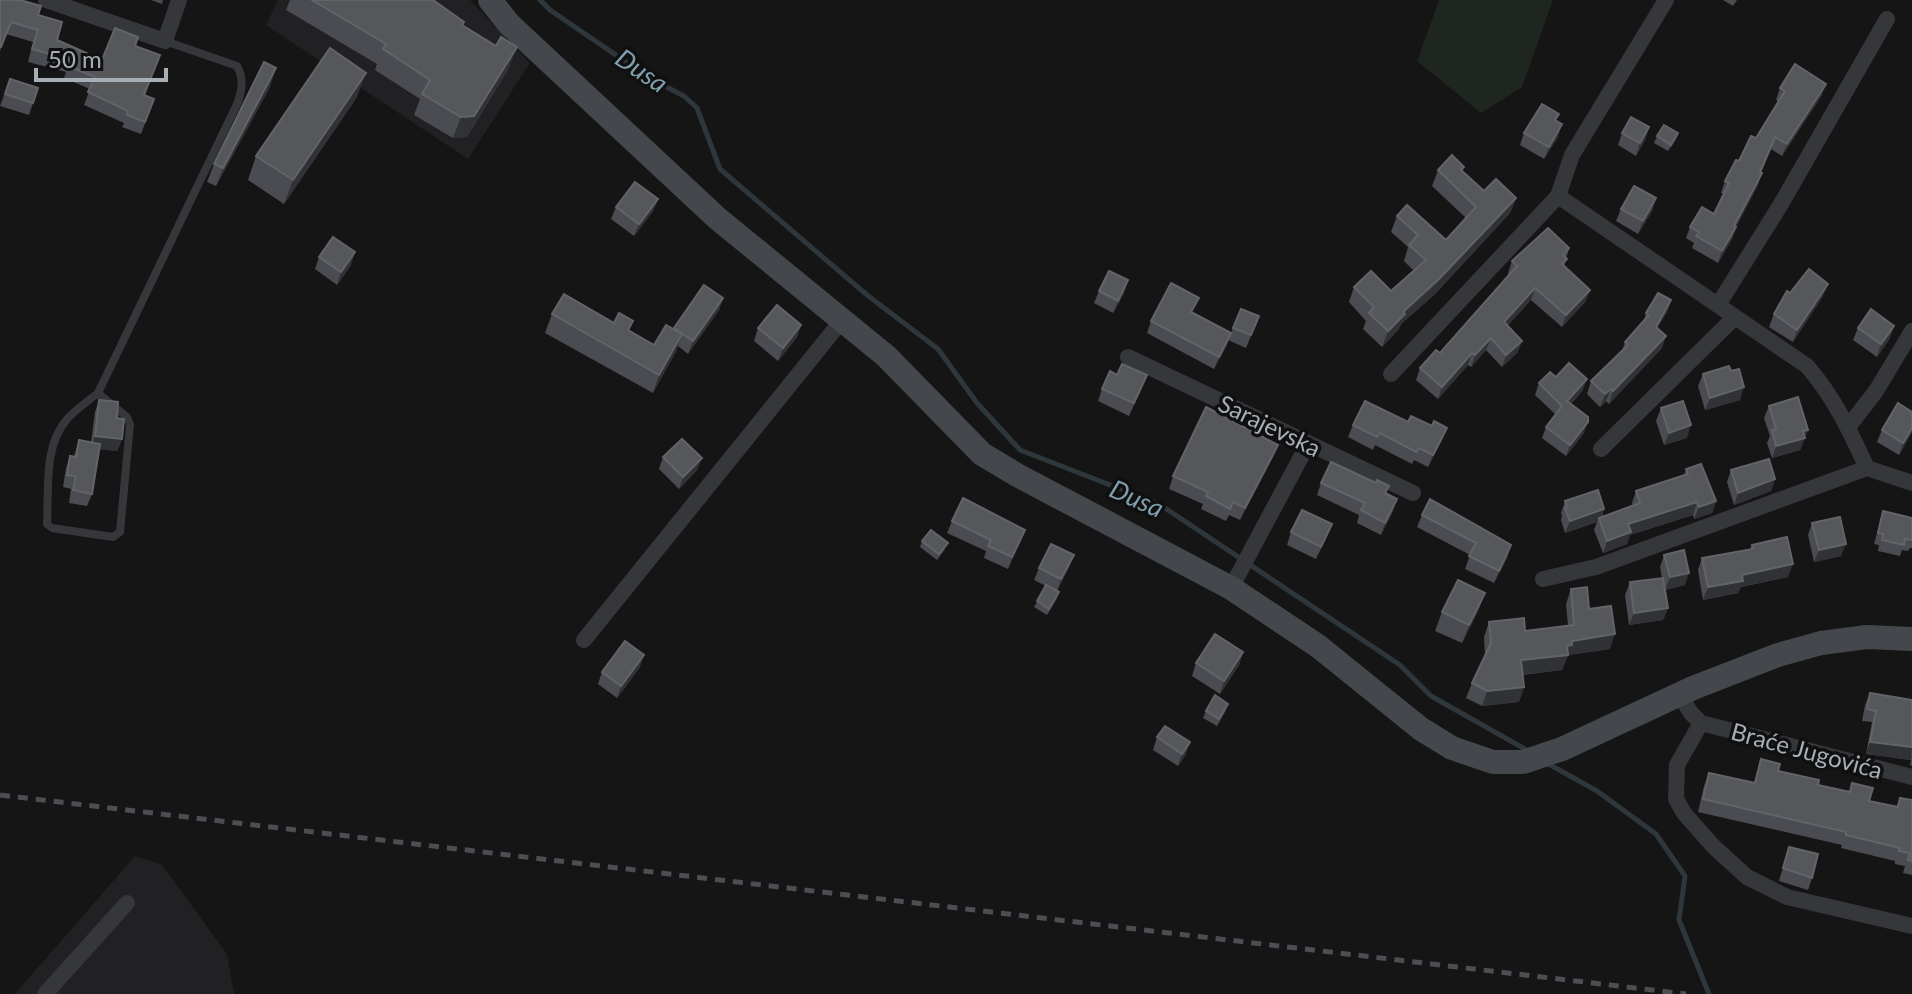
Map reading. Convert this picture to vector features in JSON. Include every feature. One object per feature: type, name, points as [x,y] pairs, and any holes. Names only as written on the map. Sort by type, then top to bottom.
[{"type":"main road","points":[[490,0],[509,24],[654,162],[717,218],[843,319],[926,394],[982,454],[1017,475],[1236,581],[1421,729],[1452,748],[1493,762],[1523,762],[1562,749],[1679,694],[1771,658],[1821,643],[1867,637],[1912,639]]},
{"type":"street","points":[[46,0],[165,41],[179,0]]},
{"type":"street","points":[[1391,374],[1558,196],[1572,155],[1666,0]]},
{"type":"street","points":[[1718,305],[1781,204],[1887,19]]},
{"type":"street","points":[[1558,196],[1807,366],[1827,388],[1849,426],[1867,468]]},
{"type":"street","points":[[1601,449],[1735,317]]},
{"type":"street","points":[[584,640],[843,319]]},
{"type":"street","points":[[1849,426],[1876,391],[1912,331]]},
{"type":"street","name":"Sarajevska","points":[[1128,357],[1413,493]]},
{"type":"street","points":[[1236,581],[1308,444]]},
{"type":"street","points":[[1543,579],[1596,567],[1867,468],[1912,483]]},
{"type":"street","name":"Braće Jugovića","points":[[1679,694],[1701,723],[1912,777]]},
{"type":"street","name":"Braće Jugovića","points":[[1701,723],[1677,765],[1676,799],[1713,846],[1747,877],[1787,897],[1912,926]]},
{"type":"street","points":[[45,994],[127,903]]},
{"type":"lane","points":[[98,393],[127,417],[130,425],[120,532],[113,537],[52,528],[47,524],[54,438],[67,418],[98,393],[243,86],[237,66],[165,41]]},
{"type":"shaded area","points":[[278,0],[470,0],[530,63],[468,159],[266,25]]},
{"type":"shaded area","points":[[1439,0],[1553,0],[1522,87],[1481,113],[1417,61]]},
{"type":"shaded area","points":[[135,856],[162,865],[227,954],[234,994],[15,994]]},
{"type":"building","points":[[0,0],[20,0],[41,6],[38,15],[62,22],[57,40],[102,60],[115,28],[138,37],[135,46],[160,55],[144,95],[154,99],[145,122],[88,92],[95,77],[68,66],[71,60],[32,49],[38,30],[11,22],[0,47]]},
{"type":"building","points":[[312,0],[433,0],[464,22],[462,25],[496,46],[501,37],[517,47],[474,116],[461,117],[422,94],[430,80],[383,49],[386,44]]},
{"type":"building","points":[[330,48],[366,73],[293,180],[256,156]]},
{"type":"building","points":[[264,62],[276,68],[223,168],[214,164]]},
{"type":"building","points":[[1795,64],[1826,84],[1787,144],[1775,137],[1762,173],[1722,251],[1696,236],[1699,232],[1690,227],[1702,207],[1714,214],[1736,160],[1739,161],[1751,136],[1756,138],[1785,91],[1780,88]]},
{"type":"building","points":[[10,79],[38,88],[33,103],[5,94]]},
{"type":"building","points":[[1542,104],[1559,114],[1555,120],[1562,124],[1549,147],[1524,133]]},
{"type":"building","points":[[1631,117],[1649,127],[1640,143],[1622,133]]},
{"type":"building","points":[[1664,125],[1678,133],[1671,145],[1657,136]]},
{"type":"building","points":[[1452,155],[1464,167],[1461,170],[1484,191],[1496,179],[1516,198],[1388,331],[1369,313],[1374,307],[1354,287],[1371,271],[1391,291],[1426,260],[1409,245],[1418,235],[1397,216],[1407,205],[1446,240],[1476,207],[1438,170]]},
{"type":"building","points":[[635,182],[658,199],[639,224],[616,207]]},
{"type":"building","points":[[1634,186],[1656,198],[1643,221],[1621,209]]},
{"type":"building","points":[[1548,228],[1569,248],[1563,255],[1567,259],[1562,264],[1590,290],[1566,315],[1535,288],[1504,322],[1522,341],[1506,355],[1491,338],[1475,355],[1472,353],[1442,387],[1420,368],[1436,350],[1440,353],[1517,266],[1512,261]]},
{"type":"building","points":[[333,237],[355,252],[341,272],[319,257]]},
{"type":"building","points":[[1809,269],[1828,284],[1797,330],[1774,314],[1787,291],[1790,293]]},
{"type":"building","points":[[1109,271],[1128,280],[1118,301],[1099,291]]},
{"type":"building","points":[[1171,283],[1199,298],[1191,312],[1231,333],[1219,357],[1151,321]]},
{"type":"building","points":[[704,285],[723,298],[693,341],[674,328]]},
{"type":"building","points":[[1658,293],[1671,300],[1656,327],[1666,336],[1613,391],[1611,389],[1605,394],[1591,381],[1628,345],[1625,342],[1649,315],[1646,313]]},
{"type":"building","points":[[564,294],[614,323],[619,313],[633,321],[628,330],[654,345],[666,325],[682,334],[659,375],[552,314]]},
{"type":"building","points":[[777,305],[801,325],[783,348],[758,328]]},
{"type":"building","points":[[1241,309],[1259,316],[1251,335],[1233,328]]},
{"type":"building","points":[[1871,309],[1894,326],[1881,344],[1858,328]]},
{"type":"building","points":[[1569,363],[1587,379],[1567,401],[1588,417],[1588,422],[1570,445],[1546,427],[1562,406],[1539,383],[1550,372],[1556,377]]},
{"type":"building","points":[[1122,364],[1147,375],[1134,403],[1102,389],[1110,371],[1117,375]]},
{"type":"building","points":[[1729,366],[1731,371],[1739,369],[1744,387],[1710,398],[1703,374]]},
{"type":"building","points":[[1798,397],[1808,430],[1803,431],[1805,438],[1776,446],[1772,430],[1776,429],[1769,406]]},
{"type":"building","points":[[99,400],[118,402],[117,418],[124,419],[122,439],[95,436]]},
{"type":"building","points":[[1365,401],[1408,422],[1411,416],[1432,426],[1434,421],[1447,428],[1433,455],[1419,448],[1416,452],[1380,433],[1377,437],[1353,425]]},
{"type":"building","points":[[1683,401],[1691,425],[1669,433],[1661,408]]},
{"type":"building","points":[[1898,403],[1912,412],[1912,428],[1903,443],[1882,430]]},
{"type":"building","points":[[1206,407],[1278,445],[1245,508],[1233,502],[1230,509],[1206,496],[1208,492],[1173,476]]},
{"type":"building","points":[[682,439],[702,458],[683,477],[663,457]]},
{"type":"building","points":[[79,440],[100,444],[92,494],[73,490],[76,476],[67,475],[70,456],[76,457]]},
{"type":"building","points":[[1769,459],[1775,479],[1738,493],[1731,470]]},
{"type":"building","points":[[1331,462],[1389,486],[1385,493],[1397,499],[1385,523],[1361,510],[1365,503],[1321,483]]},
{"type":"building","points":[[1701,464],[1716,501],[1699,507],[1697,502],[1628,524],[1631,532],[1607,541],[1599,518],[1640,503],[1636,491],[1688,474],[1686,469]]},
{"type":"building","points":[[1598,490],[1604,509],[1570,521],[1565,501]]},
{"type":"building","points":[[963,498],[1025,530],[1012,557],[988,546],[991,540],[952,521]]},
{"type":"building","points":[[1430,499],[1511,545],[1499,571],[1469,556],[1476,543],[1422,515]]},
{"type":"building","points":[[1302,510],[1332,524],[1321,547],[1291,532]]},
{"type":"building","points":[[1883,511],[1912,518],[1912,540],[1905,539],[1904,545],[1882,540],[1883,534],[1878,533]]},
{"type":"building","points":[[1840,517],[1846,544],[1819,550],[1812,523]]},
{"type":"building","points":[[931,530],[948,543],[939,554],[922,541]]},
{"type":"building","points":[[1787,537],[1793,564],[1742,575],[1743,581],[1708,587],[1702,558],[1753,549],[1752,545]]},
{"type":"building","points":[[1051,544],[1074,555],[1061,579],[1039,568]]},
{"type":"building","points":[[1684,550],[1689,573],[1670,577],[1664,555]]},
{"type":"building","points":[[1663,578],[1668,608],[1634,613],[1630,582]]},
{"type":"building","points":[[1458,580],[1485,593],[1469,625],[1442,612]]},
{"type":"building","points":[[1046,585],[1059,592],[1049,609],[1037,601]]},
{"type":"building","points":[[1587,587],[1589,609],[1611,606],[1615,634],[1572,641],[1572,645],[1567,646],[1568,655],[1521,660],[1524,687],[1487,691],[1472,683],[1491,643],[1489,622],[1524,618],[1525,631],[1574,625],[1571,589]]},
{"type":"building","points":[[1215,634],[1243,652],[1224,681],[1196,663]]},
{"type":"building","points":[[625,641],[644,655],[621,686],[602,672]]},
{"type":"building","points":[[1870,693],[1912,700],[1912,747],[1870,742],[1876,711],[1867,709]]},
{"type":"building","points":[[1215,695],[1228,704],[1219,719],[1206,711]]},
{"type":"building","points":[[1165,726],[1190,742],[1182,754],[1157,737]]},
{"type":"building","points":[[1761,759],[1780,764],[1778,771],[1819,780],[1818,785],[1850,792],[1852,783],[1873,788],[1869,801],[1898,807],[1900,798],[1912,800],[1912,861],[1908,860],[1910,853],[1899,851],[1900,848],[1846,835],[1846,832],[1703,799],[1709,773],[1755,783]]},
{"type":"building","points":[[1789,847],[1818,854],[1812,878],[1783,868]]},
{"type":"waterway","name":"Dusa","points":[[540,0],[550,10],[651,79],[684,96],[697,108],[720,169],[867,295],[938,349],[977,403],[1020,450],[1159,504],[1400,665],[1431,696],[1530,752]]},
{"type":"waterway","name":"Dusa","points":[[1545,762],[1597,791],[1656,834],[1685,876],[1679,920],[1709,994]]},
{"type":"railway","points":[[0,795],[1686,994]]}]
